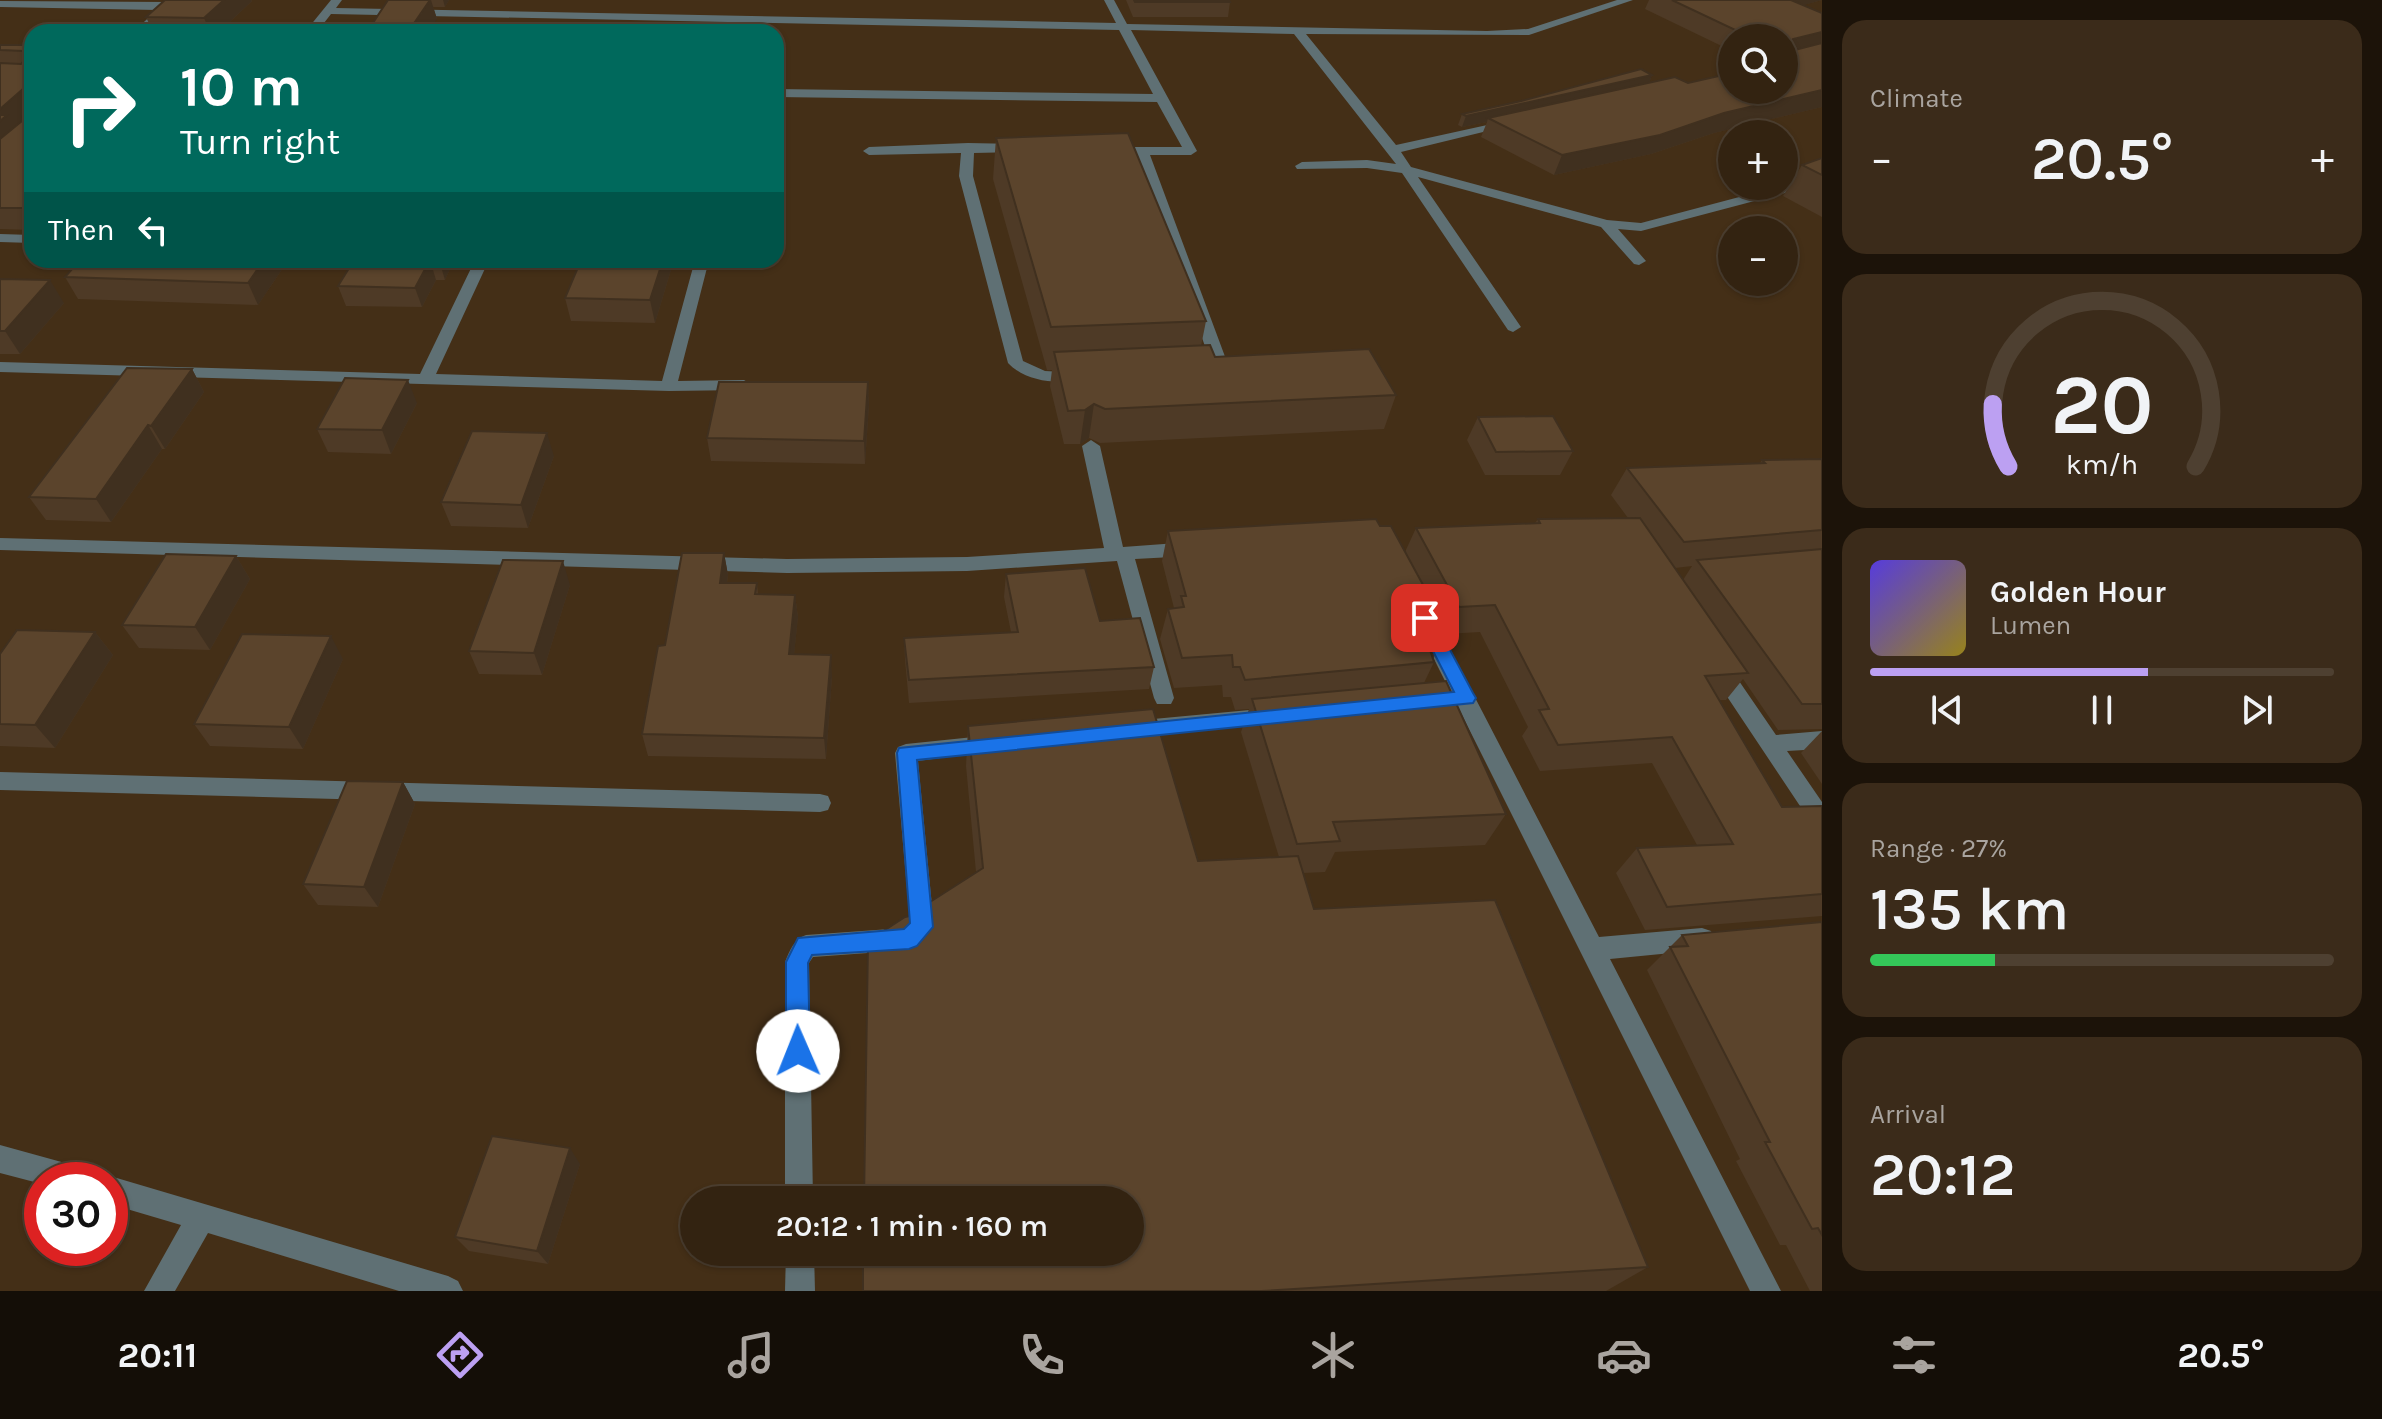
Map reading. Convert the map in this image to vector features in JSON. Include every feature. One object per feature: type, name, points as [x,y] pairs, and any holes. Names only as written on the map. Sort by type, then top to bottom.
[{"type":"street","points":[[318,24],[337,0]]},
{"type":"street","points":[[1109,0],[1191,151],[1116,150]]},
{"type":"street","points":[[330,11],[478,18],[1124,25],[1487,34],[1529,32],[1628,0]]},
{"type":"street","points":[[0,4],[170,3]]},
{"type":"street","points":[[148,24],[170,3]]},
{"type":"street","points":[[1295,28],[1393,150],[1513,327]]},
{"type":"street","points":[[784,93],[1161,98]]},
{"type":"street","points":[[1393,150],[1532,119]]},
{"type":"street","points":[[968,147],[966,176],[1016,363],[1027,372],[1044,378],[1079,382]]},
{"type":"street","points":[[869,151],[1027,148]]},
{"type":"street","points":[[1142,151],[1229,370],[1192,371]]},
{"type":"street","points":[[1302,166],[1404,169],[1606,224],[1656,225],[1822,179]]},
{"type":"street","points":[[1606,224],[1639,261]]},
{"type":"street","points":[[0,238],[24,239]]},
{"type":"street","points":[[426,379],[478,268]]},
{"type":"street","points":[[669,386],[700,268]]},
{"type":"street","points":[[0,381],[6,367],[669,386],[763,385]]},
{"type":"street","points":[[1091,446],[1164,698]]},
{"type":"street","points":[[0,544],[787,566],[967,564],[1214,548]]},
{"type":"street","points":[[1404,579],[1766,1291]]},
{"type":"street","points":[[1709,653],[1822,820]]},
{"type":"street","points":[[1441,701],[1467,698]]},
{"type":"street","points":[[1109,731],[1294,715]]},
{"type":"street","points":[[1771,744],[1822,740]]},
{"type":"street","points":[[799,1186],[797,962],[806,946],[909,939],[922,927],[906,753],[1015,742]]},
{"type":"street","points":[[0,781],[820,803]]},
{"type":"street","points":[[1594,949],[1731,937]]},
{"type":"street","points":[[0,1159],[24,1166]]},
{"type":"street","points":[[128,1196],[448,1291]]},
{"type":"street","points":[[159,1291],[201,1218]]},
{"type":"street","points":[[800,1266],[800,1291]]},
{"type":"building","points":[[165,0],[224,0],[204,18],[146,17]]},
{"type":"building","points":[[388,0],[430,0],[414,24],[372,24]]},
{"type":"building","points":[[1229,0],[1230,2],[1135,2]]},
{"type":"building","points":[[1672,0],[1791,0],[1822,13],[1822,32],[1798,38],[1798,24],[1723,24]]},
{"type":"building","points":[[1822,43],[1822,90],[1798,96],[1798,49]]},
{"type":"building","points":[[0,45],[24,45],[24,61],[23,51],[0,50]]},
{"type":"building","points":[[24,61],[24,88],[0,109],[0,63],[21,64]]},
{"type":"building","points":[[1641,69],[1652,75],[1466,116],[1462,114],[1521,101]]},
{"type":"building","points":[[1718,76],[1718,104],[1762,104],[1724,113],[1660,135],[1562,155],[1488,118],[1675,77],[1688,83]]},
{"type":"building","points":[[24,115],[24,208],[0,208],[0,139],[22,121]]},
{"type":"building","points":[[1128,133],[1206,321],[1051,327],[996,138]]},
{"type":"building","points":[[1822,158],[1822,175],[1802,165]]},
{"type":"building","points":[[73,268],[258,268],[248,283],[65,277]]},
{"type":"building","points":[[349,268],[426,268],[415,288],[338,286]]},
{"type":"building","points":[[578,268],[660,268],[650,300],[565,298]]},
{"type":"building","points":[[0,279],[50,280],[5,331],[0,331]]},
{"type":"building","points":[[1210,345],[1215,357],[1369,349],[1396,395],[1105,409],[1094,404],[1085,410],[1068,411],[1054,352]]},
{"type":"building","points":[[127,368],[192,369],[96,499],[29,497]]},
{"type":"building","points":[[345,378],[408,380],[382,430],[317,429]]},
{"type":"building","points":[[719,382],[868,382],[864,441],[707,438]]},
{"type":"building","points":[[1553,416],[1573,451],[1496,452],[1478,417]]},
{"type":"building","points":[[472,431],[547,433],[521,505],[441,502]]},
{"type":"building","points":[[1822,459],[1822,530],[1684,542],[1627,468],[1765,463],[1762,460]]},
{"type":"building","points":[[1640,518],[1748,673],[1705,676],[1782,807],[1822,806],[1822,894],[1667,907],[1637,848],[1733,844],[1672,737],[1558,745],[1539,710],[1549,709],[1495,605],[1459,607],[1416,528],[1540,523],[1538,519]]},
{"type":"building","points":[[1376,519],[1380,526],[1391,526],[1434,605],[1415,606],[1436,653],[1431,653],[1434,662],[1245,680],[1240,667],[1233,667],[1232,655],[1182,658],[1168,609],[1184,607],[1181,596],[1186,596],[1168,531]]},
{"type":"building","points":[[1822,549],[1822,704],[1802,704],[1697,560]]},
{"type":"building","points":[[682,553],[724,553],[720,583],[757,583],[755,594],[795,595],[789,654],[831,655],[824,738],[642,734],[658,646],[665,645]]},
{"type":"building","points":[[166,554],[236,556],[195,627],[122,625]]},
{"type":"building","points":[[503,560],[563,561],[534,653],[469,651]]},
{"type":"building","points":[[1085,568],[1100,621],[1140,618],[1154,667],[909,680],[904,638],[1018,632],[1006,574]]},
{"type":"building","points":[[17,630],[95,632],[35,725],[0,724],[0,654]]},
{"type":"building","points":[[242,634],[331,636],[289,727],[194,724]]},
{"type":"building","points":[[1446,681],[1506,814],[1333,822],[1340,841],[1297,844],[1252,699]]},
{"type":"building","points":[[1153,709],[1198,861],[1298,856],[1314,909],[1495,900],[1648,1267],[1262,1291],[863,1291],[863,1266],[1144,1266],[1144,1186],[864,1186],[868,941],[905,917],[919,914],[930,902],[983,868],[968,726]]},
{"type":"building","points":[[347,781],[403,782],[364,887],[303,884]]},
{"type":"building","points":[[1822,922],[1822,1235],[1818,1228],[1812,1229],[1765,1142],[1770,1142],[1670,947],[1688,946],[1682,935]]},
{"type":"building","points":[[492,1136],[570,1148],[537,1251],[455,1237]]},
{"type":"route","points":[[798,1051],[797,962],[806,946],[909,939],[922,927],[906,753],[1467,698],[1425,618]]}]
